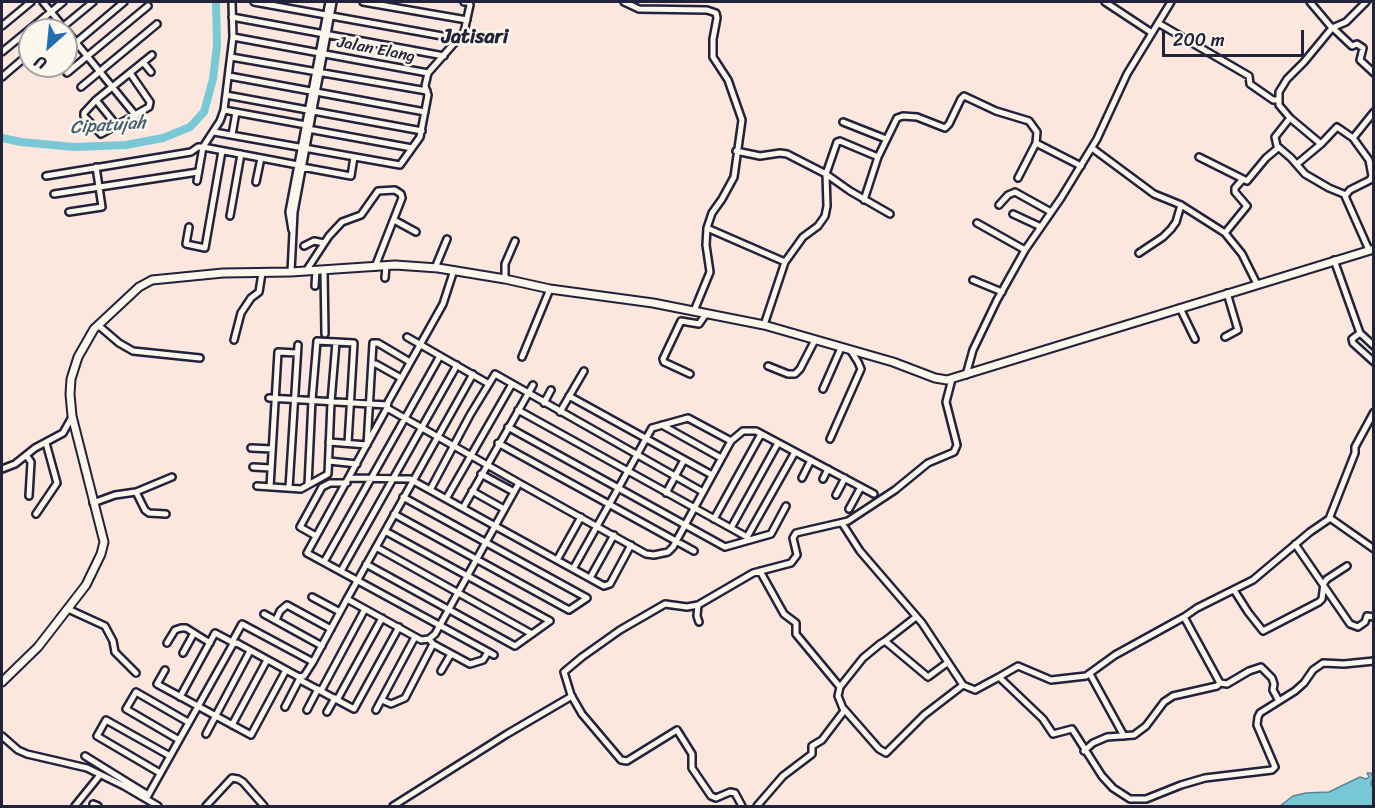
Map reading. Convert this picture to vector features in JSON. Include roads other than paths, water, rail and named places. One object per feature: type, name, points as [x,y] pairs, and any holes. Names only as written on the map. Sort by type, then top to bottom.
[{"type":"street","points":[[2,26],[31,2]]},
{"type":"street","points":[[42,2],[55,18]]},
{"type":"street","points":[[2,52],[63,2]]},
{"type":"street","points":[[73,18],[93,2]]},
{"type":"street","points":[[78,41],[124,2]]},
{"type":"street","points":[[197,181],[202,147],[214,132],[224,110],[233,37],[232,2]]},
{"type":"street","points":[[254,2],[459,39]]},
{"type":"street","points":[[291,272],[292,231],[300,166],[331,2]]},
{"type":"street","points":[[363,2],[467,20]]},
{"type":"street","points":[[214,132],[400,165],[422,131],[428,95],[425,86],[428,73],[464,32],[470,5],[469,2],[464,2]]},
{"type":"street","points":[[624,2],[639,9],[707,10],[717,14],[712,54],[730,85],[741,117],[742,126],[736,151],[734,177],[712,213],[707,228],[706,245],[710,272],[694,311]]},
{"type":"street","points":[[1105,2],[1152,33]]},
{"type":"street","points":[[966,375],[973,350],[1025,250],[1092,148],[1127,74],[1171,2]]},
{"type":"street","points":[[1310,2],[1332,28],[1352,46],[1357,44],[1363,48],[1360,61],[1374,73]]},
{"type":"street","points":[[1321,144],[1281,109],[1279,92],[1287,78],[1304,62],[1332,28],[1346,22],[1366,2]]},
{"type":"street","points":[[78,64],[148,6]]},
{"type":"street","points":[[232,17],[444,56]]},
{"type":"street","points":[[1158,23],[1249,76],[1250,84],[1273,100],[1279,100]]},
{"type":"street","points":[[81,87],[157,24]]},
{"type":"street","name":"Jalan Elang","points":[[233,37],[428,73]]},
{"type":"street","points":[[78,43],[136,116]]},
{"type":"street","points":[[130,73],[151,104],[136,116],[99,134],[84,117],[84,113],[96,100],[152,55]]},
{"type":"street","points":[[231,57],[427,91]]},
{"type":"street","points":[[143,62],[151,72]]},
{"type":"street","points":[[2,77],[18,63]]},
{"type":"street","points":[[229,76],[425,112]]},
{"type":"street","points":[[226,95],[422,131]]},
{"type":"street","points":[[864,200],[878,157],[897,118],[900,116],[921,118],[946,127],[964,96],[996,111],[1029,122],[1037,132],[1036,143],[1018,178]]},
{"type":"street","points":[[96,100],[117,126]]},
{"type":"street","points":[[224,110],[412,148]]},
{"type":"street","points":[[232,135],[236,112]]},
{"type":"street","points":[[1353,138],[1374,112]]},
{"type":"street","points":[[2,682],[38,647],[68,609],[86,585],[103,549],[104,542],[72,416],[70,394],[73,369],[85,342],[98,325],[139,287],[152,280],[223,273],[291,272],[414,265],[694,311],[764,325],[893,362],[935,378],[952,379],[1371,249],[1346,195],[1305,174],[1278,148],[1275,137],[1290,118]]},
{"type":"street","points":[[843,122],[886,139]]},
{"type":"street","points":[[1297,164],[1337,127],[1353,138],[1368,160],[1373,175],[1371,179],[1346,195]]},
{"type":"street","points":[[764,325],[785,262],[803,237],[818,226],[825,216],[826,174],[838,141],[878,157]]},
{"type":"street","points":[[1036,143],[1081,166]]},
{"type":"street","points":[[46,176],[191,152],[198,147],[351,176],[354,157]]},
{"type":"street","points":[[1092,148],[1154,194],[1181,205],[1225,233],[1242,254],[1257,284]]},
{"type":"street","points":[[1199,157],[1247,181],[1266,158],[1278,148]]},
{"type":"street","points":[[189,227],[186,244],[205,248],[222,151]]},
{"type":"street","points":[[736,151],[760,156],[784,153],[826,174],[864,200],[890,214]]},
{"type":"street","points":[[230,216],[241,154]]},
{"type":"street","points":[[256,182],[261,158]]},
{"type":"street","points":[[69,212],[102,207],[96,168]]},
{"type":"street","points":[[54,194],[198,172]]},
{"type":"street","points":[[1225,233],[1247,206],[1234,192],[1243,179]]},
{"type":"street","points":[[306,271],[324,243],[342,222],[361,215],[379,190],[393,190],[402,195],[375,267]]},
{"type":"street","points":[[999,205],[1008,195],[1015,192],[1051,212]]},
{"type":"street","points":[[1139,253],[1171,229],[1176,222],[1181,205]]},
{"type":"street","points":[[1013,214],[1041,227]]},
{"type":"street","points":[[394,220],[416,232]]},
{"type":"street","points":[[977,224],[1025,250]]},
{"type":"street","points":[[707,228],[785,262]]},
{"type":"street","points":[[435,268],[447,239]]},
{"type":"street","points":[[304,246],[314,241],[324,243]]},
{"type":"street","points":[[505,279],[505,264],[515,241]]},
{"type":"street","points":[[1334,260],[1360,333],[1374,346]]},
{"type":"street","points":[[385,278],[386,266]]},
{"type":"street","points":[[315,286],[316,270]]},
{"type":"street","points":[[324,270],[325,334]]},
{"type":"street","points":[[454,270],[443,304],[307,553],[494,655]]},
{"type":"street","points":[[234,340],[239,318],[251,298],[259,292],[262,273]]},
{"type":"street","points":[[973,280],[1002,292]]},
{"type":"street","points":[[522,357],[550,289]]},
{"type":"street","points":[[1225,337],[1238,330],[1227,293]]},
{"type":"street","points":[[1180,308],[1195,339]]},
{"type":"street","points":[[690,374],[664,362],[663,359],[681,321],[699,324],[706,314]]},
{"type":"street","points":[[98,325],[133,351],[200,358]]},
{"type":"street","points":[[1360,333],[1352,341],[1374,362]]},
{"type":"street","points":[[407,337],[489,384]]},
{"type":"street","points":[[768,366],[788,374],[795,374],[799,371],[815,340]]},
{"type":"street","points":[[308,485],[317,341],[354,343],[348,443]]},
{"type":"street","points":[[257,486],[301,489],[328,474],[336,342]]},
{"type":"street","points":[[367,445],[374,343],[378,343],[410,362]]},
{"type":"street","points":[[289,488],[298,345]]},
{"type":"street","points":[[823,389],[841,348]]},
{"type":"street","points":[[830,439],[861,369],[850,351]]},
{"type":"street","points":[[270,487],[272,398],[278,352],[297,353]]},
{"type":"street","points":[[324,562],[440,356]]},
{"type":"street","points":[[372,364],[401,378]]},
{"type":"street","points":[[340,571],[457,365]]},
{"type":"street","points":[[560,412],[584,371]]},
{"type":"street","points":[[285,708],[299,678],[307,673],[473,374]]},
{"type":"street","points":[[430,490],[495,374],[703,492]]},
{"type":"street","points":[[742,807],[735,793],[730,792],[716,798],[711,796],[692,768],[692,754],[680,732],[674,731],[627,761],[621,760],[582,714],[572,696],[564,672],[620,630],[665,604],[687,607],[698,605],[760,571],[794,561],[797,555],[793,538],[796,533],[842,523],[883,499],[928,463],[957,450],[946,402],[952,379]]},
{"type":"street","points":[[446,499],[512,384]]},
{"type":"street","points":[[463,508],[533,385]]},
{"type":"street","points":[[544,403],[551,390]]},
{"type":"street","points":[[569,396],[712,475]]},
{"type":"street","points":[[272,398],[387,407],[403,419],[646,554],[661,555],[668,552],[730,441],[743,431],[751,430],[761,434],[874,494]]},
{"type":"street","points":[[518,410],[747,537],[795,452]]},
{"type":"street","points":[[842,523],[860,551],[931,636],[963,685],[975,690],[1018,666],[1051,680],[1090,674],[1115,655],[1197,608],[1253,580],[1330,518],[1355,455],[1357,444],[1374,412]]},
{"type":"street","points":[[2,469],[15,464],[34,448],[63,433],[72,416]]},
{"type":"street","points":[[573,569],[652,428],[684,418],[692,419],[730,441]]},
{"type":"street","points":[[662,425],[721,458]]},
{"type":"street","points":[[508,427],[725,547],[771,534],[786,506]]},
{"type":"street","points":[[714,519],[761,434]]},
{"type":"street","points":[[329,442],[367,445]]},
{"type":"street","points":[[36,514],[57,483],[46,443]]},
{"type":"street","points":[[498,443],[694,551]]},
{"type":"street","points":[[730,528],[778,443]]},
{"type":"street","points":[[251,448],[272,449]]},
{"type":"street","points":[[26,455],[31,462],[29,496]]},
{"type":"street","points":[[666,493],[684,460]]},
{"type":"street","points":[[802,478],[811,460]]},
{"type":"street","points":[[329,461],[357,464]]},
{"type":"street","points":[[253,467],[271,468]]},
{"type":"street","points":[[823,479],[828,469]]},
{"type":"street","points":[[629,472],[694,508]]},
{"type":"street","points":[[481,474],[514,492]]},
{"type":"street","points":[[93,503],[116,495],[136,492],[172,477]]},
{"type":"street","points":[[316,536],[300,527],[322,487],[348,480],[393,478],[413,480],[604,586],[610,584],[631,545]]},
{"type":"street","points":[[836,495],[845,478]]},
{"type":"street","points":[[382,700],[391,704],[405,698],[431,641],[519,483]]},
{"type":"street","points":[[849,509],[861,487]]},
{"type":"street","points":[[472,491],[504,509]]},
{"type":"street","points":[[136,492],[142,506],[149,513],[166,514]]},
{"type":"street","points":[[394,514],[569,610],[587,598],[403,497]]},
{"type":"street","points":[[557,560],[581,517]]},
{"type":"street","points":[[1330,518],[1374,549]]},
{"type":"street","points":[[366,564],[515,646],[550,621],[385,531]]},
{"type":"street","points":[[590,578],[614,536]]},
{"type":"street","points":[[1295,544],[1353,626],[1358,627],[1363,624],[1369,615],[1374,617]]},
{"type":"street","points":[[376,547],[532,634]]},
{"type":"street","points":[[1234,590],[1263,631],[1319,602],[1322,599],[1327,579],[1347,566]]},
{"type":"street","points":[[760,571],[784,614],[796,623],[796,634],[840,687]]},
{"type":"street","points":[[312,597],[340,612]]},
{"type":"street","points":[[347,598],[415,637],[431,641],[470,664],[483,660],[488,652]]},
{"type":"street","points":[[276,620],[280,611],[287,605],[331,629]]},
{"type":"street","points":[[698,605],[699,622]]},
{"type":"street","points":[[68,609],[105,626],[113,641],[115,652],[136,673]]},
{"type":"street","points":[[307,710],[365,609]]},
{"type":"street","points":[[264,614],[322,646]]},
{"type":"street","points":[[916,617],[863,658],[840,687],[838,696],[844,709],[879,749],[886,753],[924,715],[963,685]]},
{"type":"street","points":[[1184,617],[1220,682],[1227,684],[1261,667],[1274,681],[1273,690],[1279,701]]},
{"type":"street","points":[[327,712],[382,618]]},
{"type":"street","points":[[147,797],[242,624],[313,662]]},
{"type":"street","points":[[348,714],[352,708],[354,709],[399,627]]},
{"type":"street","points":[[167,644],[175,630],[186,628],[210,642]]},
{"type":"street","points":[[183,653],[194,633]]},
{"type":"street","points":[[180,697],[215,633],[352,708]]},
{"type":"street","points":[[376,710],[415,637]]},
{"type":"street","points":[[885,640],[928,677],[947,663]]},
{"type":"street","points":[[206,734],[250,651]]},
{"type":"street","points":[[441,671],[451,654]]},
{"type":"street","points":[[232,725],[267,660]]},
{"type":"street","points":[[999,676],[1043,720],[1053,734],[1072,729],[1102,776],[1113,788],[1136,800],[1152,797],[1205,778],[1268,772],[1275,767],[1259,732],[1257,719],[1260,713],[1298,688],[1313,670],[1323,663],[1344,664],[1374,661]]},
{"type":"street","points":[[165,670],[157,684],[251,735],[286,670]]},
{"type":"street","points":[[1090,674],[1124,736]]},
{"type":"street","points":[[1084,750],[1100,740],[1134,735],[1146,726],[1164,702],[1173,696],[1215,688],[1220,682]]},
{"type":"street","points":[[179,740],[126,709],[136,692],[188,722]]},
{"type":"street","points":[[393,807],[507,734],[572,696]]},
{"type":"street","points":[[757,807],[783,776],[812,754],[812,746],[822,740],[844,709]]},
{"type":"street","points":[[160,773],[97,736],[106,720],[170,756]]},
{"type":"street","points":[[2,736],[11,746],[27,754],[87,768],[147,797]]},
{"type":"street","points":[[85,756],[147,797],[158,807]]},
{"type":"street","points":[[75,807],[100,775]]},
{"type":"street","points":[[207,807],[232,778],[243,782],[264,807]]},
{"type":"water","points":[[1367,773],[1371,773],[1373,777],[1371,784],[1373,806],[1280,806],[1293,796],[1329,792],[1360,777],[1366,779],[1369,777]]},
{"type":"waterway","name":"Cipatujah","points":[[2,138],[74,147],[126,145],[163,138],[190,127],[204,112],[213,79],[217,46],[216,2]]},
{"type":"district","name":"Jatisari","points":[[475,38]]}]
